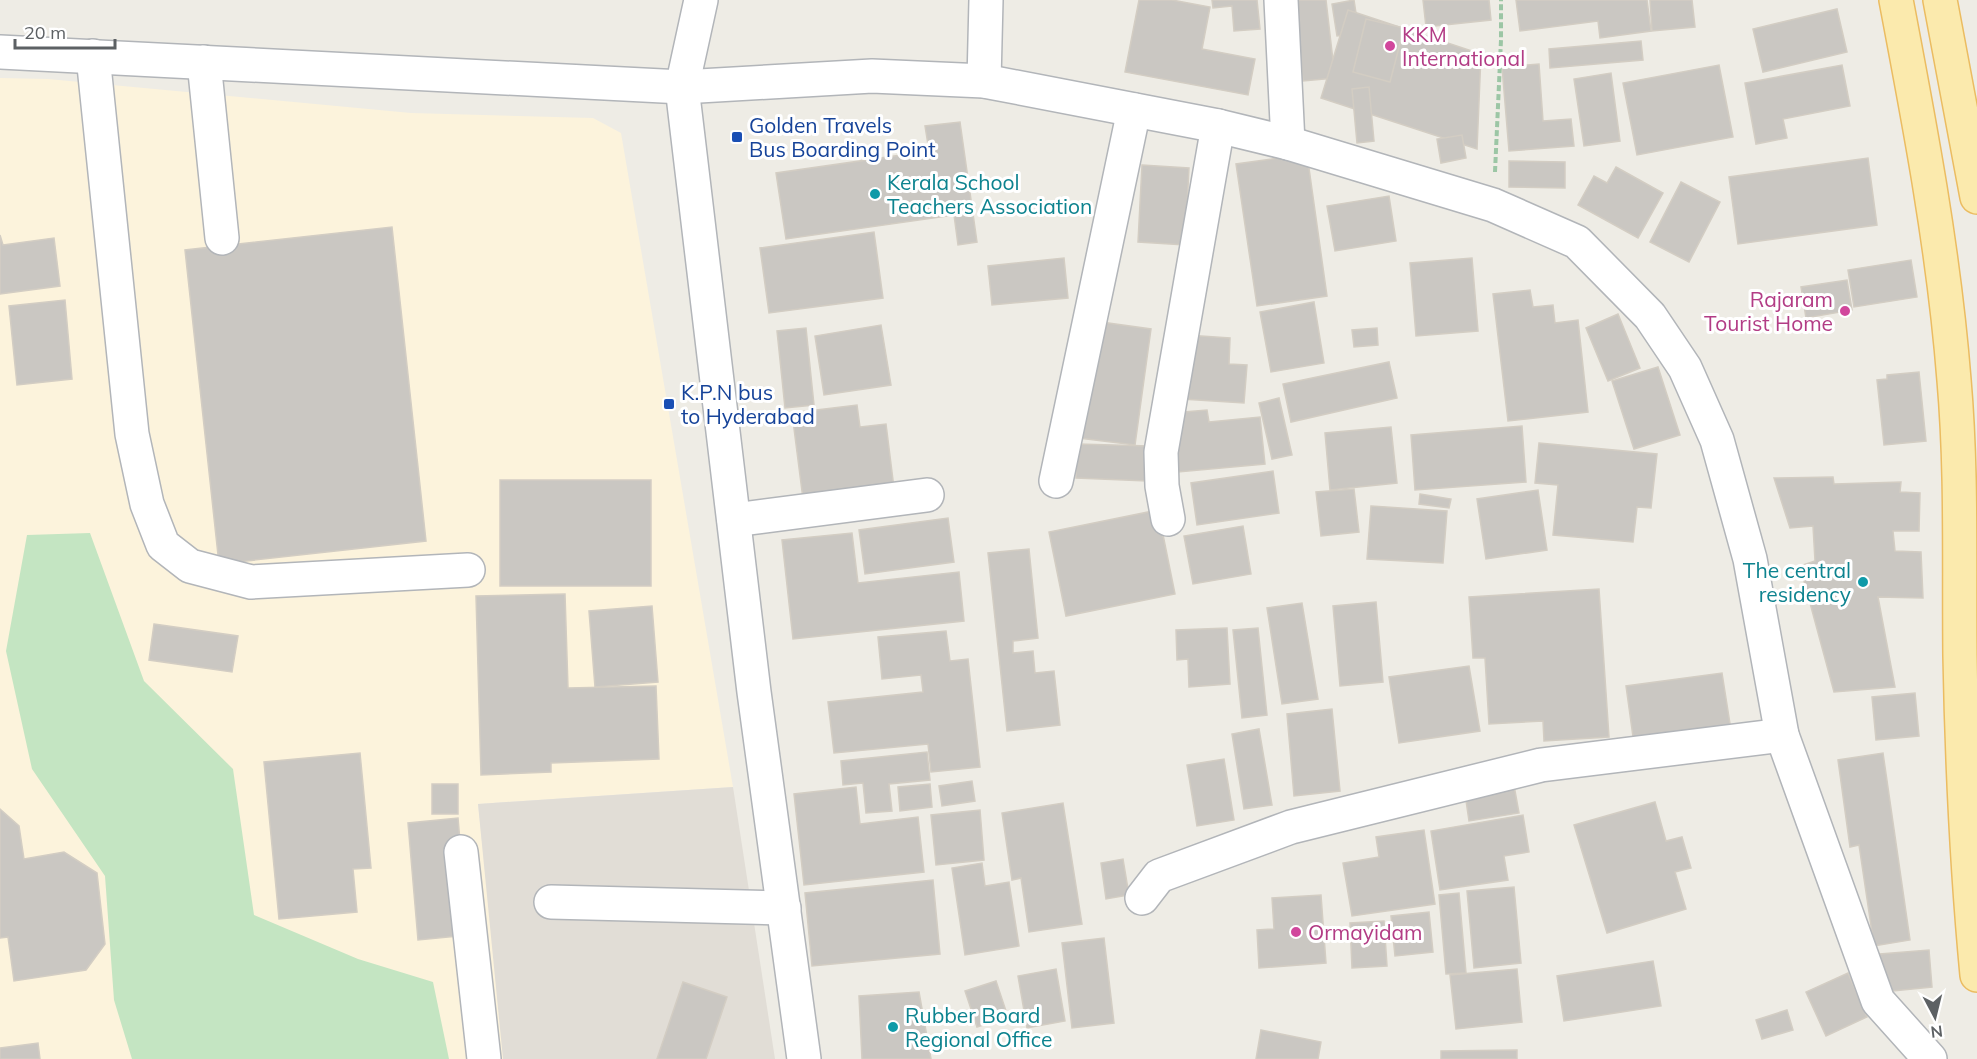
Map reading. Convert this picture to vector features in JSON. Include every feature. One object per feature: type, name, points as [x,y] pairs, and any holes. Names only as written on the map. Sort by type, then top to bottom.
[{"type":"main road","points":[[1896,0],[1934,199],[1954,380],[1961,512],[1960,655],[1968,882],[1977,975]]},
{"type":"main road","points":[[1940,0],[1969,107],[1977,196]]},
{"type":"street","points":[[701,0],[682,87],[734,520],[804,1059]]},
{"type":"street","points":[[984,81],[986,0]]},
{"type":"street","points":[[1281,0],[1288,143]]},
{"type":"street","points":[[0,51],[682,87],[872,76],[984,81],[1218,126],[1288,143],[1493,205],[1578,242],[1650,315],[1685,368],[1717,440],[1747,548],[1782,735],[1878,1001],[1930,1059]]},
{"type":"street","points":[[93,56],[132,434],[147,504],[163,545],[190,567],[251,582],[468,570]]},
{"type":"street","points":[[204,63],[222,238]]},
{"type":"street","points":[[1056,481],[1134,110]]},
{"type":"street","points":[[1168,519],[1162,486],[1161,452],[1218,126]]},
{"type":"street","points":[[734,520],[927,495]]},
{"type":"street","points":[[1142,898],[1159,876],[1291,827],[1541,765],[1782,735]]},
{"type":"street","points":[[461,852],[484,1059]]},
{"type":"street","points":[[550,902],[783,908]]},
{"type":"path","points":[[1493,205],[1501,0]]},
{"type":"shaded area","points":[[0,78],[48,79],[411,113],[593,118],[621,133],[733,787],[478,804],[505,1059],[0,1059]]},
{"type":"shaded area","points":[[733,787],[775,1059],[503,1059],[478,804]]},
{"type":"green space","points":[[90,533],[144,681],[233,769],[254,915],[358,959],[433,982],[449,1059],[132,1059],[114,1000],[105,876],[32,769],[6,651],[27,535]]},
{"type":"building","points":[[1139,0],[1172,0],[1210,7],[1202,49],[1255,59],[1248,95],[1125,72]]},
{"type":"building","points":[[1212,0],[1257,0],[1260,29],[1234,31],[1232,6],[1213,8]]},
{"type":"building","points":[[1295,0],[1326,0],[1335,78],[1303,81]]},
{"type":"building","points":[[1354,0],[1359,33],[1337,36],[1332,4]]},
{"type":"building","points":[[1423,0],[1489,0],[1491,20],[1426,27]]},
{"type":"building","points":[[1516,0],[1647,0],[1651,31],[1600,38],[1598,21],[1520,31]]},
{"type":"building","points":[[1650,0],[1692,0],[1695,27],[1652,31]]},
{"type":"building","points":[[1837,9],[1847,52],[1763,72],[1753,29]]},
{"type":"building","points":[[1348,10],[1481,54],[1477,149],[1321,98]]},
{"type":"building","points":[[1366,19],[1404,28],[1390,82],[1353,72]]},
{"type":"building","points":[[1641,41],[1643,60],[1550,68],[1549,49]]},
{"type":"building","points":[[1539,64],[1543,121],[1571,119],[1574,146],[1509,151],[1502,67]]},
{"type":"building","points":[[1719,65],[1733,137],[1637,155],[1623,83]]},
{"type":"building","points":[[1842,65],[1850,106],[1783,119],[1787,138],[1756,144],[1745,83]]},
{"type":"building","points":[[1611,73],[1620,141],[1584,146],[1574,79]]},
{"type":"building","points":[[1369,87],[1374,141],[1357,143],[1352,89]]},
{"type":"building","name":"Kerala School Teachers Association","points":[[960,122],[977,242],[958,245],[954,215],[786,239],[776,173],[929,151],[925,126]]},
{"type":"building","points":[[1462,135],[1466,158],[1441,163],[1437,139]]},
{"type":"building","points":[[1307,154],[1327,296],[1257,306],[1236,164]]},
{"type":"building","points":[[1868,158],[1877,225],[1738,244],[1729,177]]},
{"type":"building","points":[[1509,161],[1565,162],[1565,188],[1509,187]]},
{"type":"building","points":[[1142,165],[1189,168],[1185,245],[1138,242]]},
{"type":"building","points":[[1616,167],[1663,193],[1638,238],[1578,205],[1594,176],[1607,183]]},
{"type":"building","points":[[1681,182],[1720,202],[1689,262],[1650,242]]},
{"type":"building","points":[[1389,196],[1396,241],[1335,251],[1327,206]]},
{"type":"building","points":[[392,227],[426,541],[219,564],[185,250]]},
{"type":"building","points":[[874,232],[883,298],[769,313],[760,248]]},
{"type":"building","points":[[0,235],[3,245],[54,238],[60,286],[0,294]]},
{"type":"building","points":[[1064,258],[1068,298],[992,305],[988,266]]},
{"type":"building","points":[[1472,258],[1478,331],[1416,336],[1410,263]]},
{"type":"building","points":[[1911,260],[1917,297],[1854,307],[1848,270]]},
{"type":"building","points":[[1847,280],[1852,310],[1806,318],[1801,287]]},
{"type":"building","points":[[1530,290],[1533,307],[1553,305],[1555,323],[1578,320],[1588,412],[1508,421],[1493,294]]},
{"type":"building","points":[[65,300],[72,379],[17,385],[9,306]]},
{"type":"building","points":[[1314,302],[1324,363],[1271,372],[1260,312]]},
{"type":"building","points":[[1618,314],[1640,368],[1608,381],[1586,328]]},
{"type":"building","points":[[1094,321],[1151,329],[1135,445],[1079,438]]},
{"type":"building","points":[[881,325],[891,385],[824,395],[815,336]]},
{"type":"building","points":[[806,328],[814,405],[785,408],[777,331]]},
{"type":"building","points":[[1377,328],[1378,345],[1354,347],[1352,330]]},
{"type":"building","points":[[1186,335],[1230,338],[1229,364],[1247,365],[1244,403],[1182,399]]},
{"type":"building","points":[[1389,362],[1397,398],[1291,422],[1283,384]]},
{"type":"building","points":[[1658,367],[1680,435],[1634,449],[1612,381]]},
{"type":"building","points":[[1919,372],[1926,441],[1884,445],[1877,380],[1887,379],[1887,375]]},
{"type":"building","points":[[1279,398],[1292,455],[1272,459],[1259,403]]},
{"type":"building","points":[[857,405],[860,427],[886,424],[894,488],[803,499],[792,413]]},
{"type":"building","points":[[1207,410],[1209,422],[1260,417],[1265,464],[1178,472],[1172,413]]},
{"type":"building","points":[[1522,426],[1526,482],[1415,490],[1411,435]]},
{"type":"building","points":[[1391,427],[1397,483],[1330,490],[1325,433]]},
{"type":"building","points":[[1539,443],[1657,454],[1651,508],[1637,507],[1633,542],[1553,535],[1558,485],[1535,483]]},
{"type":"building","points":[[1077,444],[1149,446],[1147,481],[1076,478]]},
{"type":"building","points":[[1273,471],[1279,513],[1197,525],[1191,483]]},
{"type":"building","name":"The central residency","points":[[1833,477],[1834,484],[1901,482],[1900,492],[1920,493],[1919,531],[1893,531],[1895,551],[1921,552],[1923,598],[1878,597],[1895,687],[1834,692],[1800,566],[1815,561],[1813,526],[1790,528],[1774,478]]},
{"type":"building","points":[[500,480],[651,480],[651,586],[500,586]]},
{"type":"building","points":[[1354,489],[1359,532],[1321,536],[1316,492]]},
{"type":"building","points":[[1538,490],[1547,550],[1486,559],[1477,499]]},
{"type":"building","points":[[1420,494],[1451,499],[1449,508],[1419,504]]},
{"type":"building","points":[[1371,506],[1447,511],[1443,563],[1367,559]]},
{"type":"building","points":[[1158,510],[1175,594],[1066,616],[1049,532]]},
{"type":"building","points":[[948,518],[954,562],[865,574],[859,530]]},
{"type":"building","points":[[1243,526],[1251,574],[1193,584],[1184,536]]},
{"type":"building","points":[[852,533],[858,583],[959,572],[964,621],[793,639],[782,540]]},
{"type":"building","points":[[1029,549],[1038,638],[1013,641],[1013,653],[1033,651],[1035,673],[1054,671],[1060,725],[1007,731],[988,553]]},
{"type":"building","points":[[1599,589],[1609,737],[1544,741],[1543,721],[1489,724],[1485,658],[1473,658],[1469,597]]},
{"type":"building","points":[[565,594],[568,688],[656,686],[659,759],[551,763],[551,772],[481,775],[476,596]]},
{"type":"building","points":[[1376,602],[1383,682],[1340,686],[1333,606]]},
{"type":"building","points":[[1302,603],[1318,699],[1282,704],[1267,608]]},
{"type":"building","points":[[652,606],[658,682],[595,687],[589,611]]},
{"type":"building","points":[[154,624],[238,636],[232,672],[149,660]]},
{"type":"building","points":[[1227,628],[1230,684],[1189,687],[1188,659],[1177,660],[1176,630]]},
{"type":"building","points":[[1258,628],[1267,715],[1242,718],[1233,630]]},
{"type":"building","points":[[946,631],[950,661],[968,659],[980,767],[931,772],[928,744],[834,753],[828,702],[923,692],[921,675],[882,679],[878,637]]},
{"type":"building","points":[[1469,666],[1480,731],[1399,743],[1389,677]]},
{"type":"building","points":[[1722,673],[1731,730],[1634,744],[1626,686]]},
{"type":"building","points":[[1915,693],[1919,736],[1876,740],[1872,697]]},
{"type":"building","points":[[1332,709],[1340,791],[1294,796],[1287,714]]},
{"type":"building","points":[[1259,729],[1272,805],[1244,809],[1232,734]]},
{"type":"building","points":[[927,752],[930,780],[889,784],[892,811],[866,813],[863,783],[843,785],[841,761]]},
{"type":"building","points":[[360,753],[371,868],[353,869],[357,912],[279,919],[264,762]]},
{"type":"building","points":[[1883,753],[1910,940],[1874,946],[1859,845],[1850,847],[1838,760]]},
{"type":"building","points":[[1224,759],[1234,820],[1197,826],[1187,765]]},
{"type":"building","points":[[1513,780],[1519,813],[1469,821],[1464,787]]},
{"type":"building","points":[[972,781],[975,801],[942,806],[939,786]]},
{"type":"building","points":[[432,784],[458,784],[458,814],[432,814]]},
{"type":"building","points":[[930,784],[932,807],[900,811],[898,787]]},
{"type":"building","points":[[856,787],[860,824],[918,817],[924,872],[804,885],[794,794]]},
{"type":"building","points":[[1655,802],[1666,841],[1682,837],[1691,868],[1675,872],[1686,909],[1607,933],[1574,825]]},
{"type":"building","points":[[1063,803],[1082,924],[1029,932],[1021,878],[1012,880],[1002,813]]},
{"type":"building","points":[[0,809],[19,826],[24,859],[64,852],[97,873],[105,944],[86,970],[14,981],[8,937],[0,938]]},
{"type":"building","points":[[980,810],[984,860],[936,865],[931,815]]},
{"type":"building","points":[[1523,815],[1529,852],[1504,856],[1508,880],[1440,890],[1431,831]]},
{"type":"building","points":[[458,818],[468,935],[418,940],[408,823]]},
{"type":"building","points":[[1424,830],[1435,904],[1352,916],[1343,863],[1379,857],[1376,837]]},
{"type":"building","points":[[1123,859],[1129,895],[1106,899],[1101,863]]},
{"type":"building","points":[[982,863],[985,886],[1009,882],[1019,946],[965,955],[952,868]]},
{"type":"building","points":[[933,880],[940,954],[812,966],[805,893]]},
{"type":"building","points":[[1514,887],[1521,963],[1474,968],[1467,891]]},
{"type":"building","points":[[1459,893],[1466,973],[1446,974],[1439,895]]},
{"type":"building","points":[[1321,895],[1326,963],[1259,968],[1257,930],[1274,929],[1272,898]]},
{"type":"building","points":[[1429,912],[1433,952],[1395,956],[1391,916]]},
{"type":"building","points":[[1384,921],[1387,966],[1352,968],[1350,923]]},
{"type":"building","points":[[1104,938],[1114,1023],[1072,1028],[1062,943]]},
{"type":"building","points":[[1929,950],[1932,987],[1883,992],[1880,954]]},
{"type":"building","points":[[1653,961],[1661,1006],[1564,1021],[1557,976]]},
{"type":"building","points":[[1056,969],[1065,1021],[1027,1028],[1018,976]]},
{"type":"building","points":[[1517,969],[1522,1022],[1456,1029],[1450,975]]},
{"type":"building","points":[[1848,973],[1867,1017],[1826,1036],[1806,992]]},
{"type":"building","points":[[996,981],[1008,1017],[977,1027],[965,991]]},
{"type":"building","points":[[683,982],[727,997],[706,1059],[657,1059]]},
{"type":"building","name":"Rubber Board Regional Office","points":[[919,992],[931,1059],[862,1059],[859,996]]},
{"type":"building","points":[[1787,1010],[1793,1030],[1762,1039],[1756,1020]]},
{"type":"building","points":[[1261,1030],[1321,1042],[1318,1059],[1256,1059]]},
{"type":"building","points":[[38,1043],[40,1059],[0,1059],[0,1048]]},
{"type":"building","points":[[1517,1050],[1517,1059],[1441,1059],[1441,1051]]},
{"type":"place","name":"KKM International","points":[[1390,46]]},
{"type":"place","name":"Golden Travels Bus Boarding Point","points":[[737,137]]},
{"type":"place","name":"Kerala School Teachers Association","points":[[875,194]]},
{"type":"place","name":"Rajaram Tourist Home","points":[[1845,311]]},
{"type":"place","name":"K.P.N bus to Hyderabad","points":[[669,404]]},
{"type":"place","name":"The central residency","points":[[1863,582]]},
{"type":"place","name":"Ormayidam","points":[[1296,932]]},
{"type":"place","name":"Rubber Board Regional Office","points":[[893,1027]]}]
